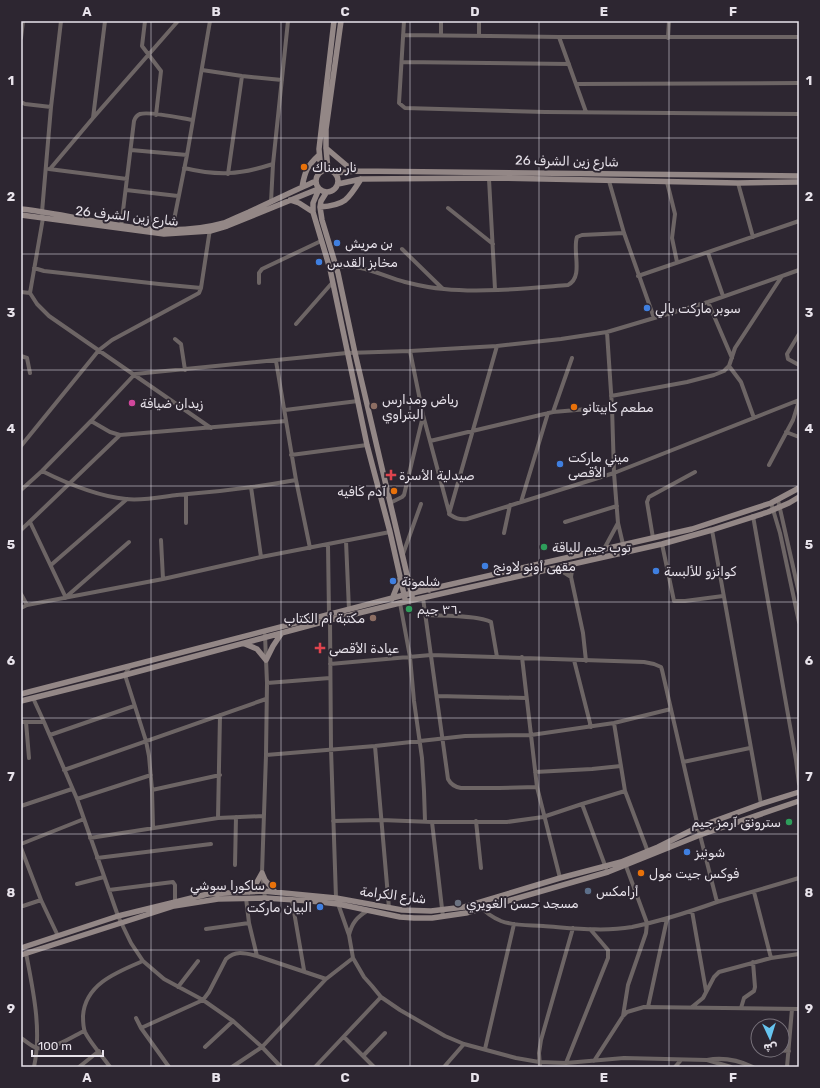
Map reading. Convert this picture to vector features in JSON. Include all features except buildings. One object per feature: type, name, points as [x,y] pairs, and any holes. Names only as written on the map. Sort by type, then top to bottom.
[{"type":"street","points":[[21,38],[23,21]]},
{"type":"street","points":[[61,21],[51,107],[48,169],[42,212],[43,218],[30,293],[37,304],[49,316],[211,428]]},
{"type":"street","points":[[93,118],[105,21]]},
{"type":"street","points":[[145,21],[142,46],[161,71],[156,115]]},
{"type":"street","points":[[48,169],[178,21]]},
{"type":"street","points":[[172,230],[187,155],[210,21]]},
{"type":"street","points":[[271,202],[273,164],[288,21]]},
{"type":"street","points":[[321,172],[319,155],[334,21]]},
{"type":"street","points":[[328,170],[326,148],[327,122],[341,21]]},
{"type":"street","points":[[404,21],[399,103],[405,108],[712,114],[799,114]]},
{"type":"street","points":[[441,21],[441,35]]},
{"type":"street","points":[[479,21],[479,35]]},
{"type":"street","points":[[668,21],[668,38]]},
{"type":"street","points":[[403,35],[668,38],[799,37]]},
{"type":"street","points":[[558,37],[577,84],[586,112]]},
{"type":"street","points":[[402,62],[569,64]]},
{"type":"street","points":[[202,70],[282,80]]},
{"type":"street","points":[[228,174],[242,76]]},
{"type":"street","points":[[577,84],[799,83]]},
{"type":"street","points":[[21,102],[25,104],[51,107]]},
{"type":"street","points":[[121,227],[134,121],[136,116],[141,114],[156,115],[192,120]]},
{"type":"street","points":[[326,148],[346,165],[356,171]]},
{"type":"street","points":[[131,150],[187,155]]},
{"type":"street","points":[[302,187],[305,171],[319,155]]},
{"type":"street","points":[[184,168],[211,173],[228,174],[273,164]]},
{"type":"street","points":[[48,169],[127,179]]},
{"type":"street","points":[[412,597],[370,410],[355,353],[337,267],[322,220],[320,207],[321,201],[326,193],[335,190],[338,184],[335,173],[328,170],[321,172],[316,177],[318,189],[313,203],[313,212],[330,269],[367,445],[390,532],[400,578],[424,785],[425,822]]},
{"type":"street","name":"شارع زين الشرف 26","points":[[335,173],[356,171],[799,176]]},
{"type":"street","points":[[497,172],[498,178]]},
{"type":"street","name":"شارع زين الشرف 26","points":[[338,184],[361,179],[498,178],[738,183],[799,182]]},
{"type":"street","points":[[320,207],[336,206],[342,203],[349,197],[361,179]]},
{"type":"street","points":[[489,179],[495,289]]},
{"type":"street","name":"شارع زين الشرف 26","points":[[21,215],[121,227],[172,230],[210,228],[316,181]]},
{"type":"street","points":[[610,181],[624,233],[654,318]]},
{"type":"street","points":[[667,182],[675,214],[672,238],[678,262]]},
{"type":"street","points":[[738,183],[753,236]]},
{"type":"street","points":[[318,189],[326,193]]},
{"type":"street","name":"شارع زين الشرف 26","points":[[21,209],[164,234],[227,226],[318,189]]},
{"type":"street","points":[[126,190],[178,196]]},
{"type":"street","points":[[290,200],[299,203],[313,212]]},
{"type":"street","points":[[448,208],[493,244]]},
{"type":"street","points":[[638,276],[799,221]]},
{"type":"street","points":[[21,446],[99,350],[112,340],[197,294],[201,288],[210,228]]},
{"type":"street","points":[[330,269],[337,267],[357,267],[406,282],[443,289],[465,290],[568,285],[576,279],[577,272],[575,246],[577,237],[582,235],[624,233]]},
{"type":"street","points":[[259,283],[259,273],[262,269],[321,241]]},
{"type":"street","points":[[402,249],[443,289]]},
{"type":"street","points":[[708,253],[723,296]]},
{"type":"street","points":[[34,268],[44,271],[201,288]]},
{"type":"street","points":[[21,490],[42,471],[135,374],[347,353],[497,346],[607,332],[708,302],[799,270]]},
{"type":"street","points":[[611,396],[714,375],[724,371],[729,366],[735,348],[782,276]]},
{"type":"street","points":[[296,324],[332,283]]},
{"type":"street","points":[[21,292],[30,293]]},
{"type":"street","points":[[708,302],[732,358]]},
{"type":"street","points":[[607,332],[618,523],[625,552]]},
{"type":"street","points":[[799,334],[787,354],[788,359],[799,365]]},
{"type":"street","points":[[175,339],[181,344],[185,370]]},
{"type":"street","points":[[449,514],[497,346]]},
{"type":"street","points":[[410,351],[423,416],[449,514],[461,520],[614,473],[799,401]]},
{"type":"street","points":[[21,356],[27,358],[30,373]]},
{"type":"street","points":[[521,502],[550,413],[572,358]]},
{"type":"street","points":[[276,361],[291,454],[310,548]]},
{"type":"street","points":[[729,366],[741,382],[754,418]]},
{"type":"street","points":[[285,410],[358,401]]},
{"type":"street","points":[[769,465],[793,420],[799,401]]},
{"type":"street","points":[[430,441],[550,413],[612,407]]},
{"type":"street","points":[[390,503],[402,498],[404,495],[423,416]]},
{"type":"street","points":[[91,421],[110,432],[120,435],[211,428],[286,420]]},
{"type":"street","points":[[786,432],[799,436]]},
{"type":"street","points":[[21,530],[120,435]]},
{"type":"street","points":[[291,454],[367,445]]},
{"type":"street","points":[[42,471],[68,484],[110,496],[127,499],[186,495],[296,480]]},
{"type":"street","points":[[653,538],[647,502],[649,497],[695,472]]},
{"type":"street","points":[[251,487],[261,558]]},
{"type":"street","points":[[21,694],[265,631],[403,600],[429,590],[692,528],[771,503],[799,488]]},
{"type":"street","points":[[186,495],[186,523]]},
{"type":"street","points":[[412,597],[423,598],[662,544],[712,530],[780,507],[799,497]]},
{"type":"street","points":[[51,565],[127,499]]},
{"type":"street","points":[[778,500],[799,593]]},
{"type":"street","points":[[771,503],[780,533],[799,622]]},
{"type":"street","points":[[403,554],[421,504]]},
{"type":"street","points":[[504,533],[510,505]]},
{"type":"street","points":[[565,522],[617,506]]},
{"type":"street","points":[[753,516],[799,784]]},
{"type":"street","points":[[30,522],[66,598]]},
{"type":"street","points":[[604,549],[618,523]]},
{"type":"street","points":[[712,530],[761,804]]},
{"type":"street","points":[[21,608],[27,605],[163,579],[390,532]]},
{"type":"street","points":[[161,540],[163,579]]},
{"type":"street","points":[[346,541],[349,610]]},
{"type":"street","points":[[66,598],[129,542]]},
{"type":"street","points":[[662,544],[674,601],[724,596]]},
{"type":"street","points":[[328,545],[331,749],[336,898],[349,935],[353,958],[364,977],[381,997],[425,1025],[464,1044],[540,1064],[566,1063],[575,1065],[594,1061],[624,1058],[681,1060],[707,1060],[718,1058],[743,1062],[753,1067]]},
{"type":"street","points":[[573,564],[571,577],[586,661]]},
{"type":"street","points":[[557,568],[571,577]]},
{"type":"street","points":[[392,598],[400,578]]},
{"type":"street","points":[[408,579],[416,585],[429,590]]},
{"type":"street","points":[[21,594],[27,605]]},
{"type":"street","points":[[21,701],[245,644],[281,634],[349,610],[392,598],[403,600]]},
{"type":"street","points":[[423,598],[448,779],[453,786],[461,788],[537,787]]},
{"type":"street","points":[[425,615],[480,618],[492,622],[497,657]]},
{"type":"street","points":[[265,631],[267,683],[262,873],[265,898]]},
{"type":"street","points":[[266,660],[281,634]]},
{"type":"street","points":[[245,644],[257,649],[266,660]]},
{"type":"street","points":[[330,664],[431,655],[644,662],[658,666],[662,670],[698,828],[717,902]]},
{"type":"street","points":[[522,657],[537,787],[560,878]]},
{"type":"street","points":[[574,660],[591,727]]},
{"type":"street","points":[[129,667],[125,675],[146,741],[151,775],[153,827]]},
{"type":"street","points":[[267,683],[330,678]]},
{"type":"street","points":[[437,696],[526,698]]},
{"type":"street","points":[[33,698],[77,799],[118,916],[131,943],[143,961],[159,975],[203,1000],[233,1021],[262,1047],[281,1067]]},
{"type":"street","points":[[64,770],[266,699]]},
{"type":"street","points":[[50,735],[134,706]]},
{"type":"street","points":[[266,756],[443,738],[482,735],[531,735],[614,723],[671,709]]},
{"type":"street","points":[[218,818],[220,715]]},
{"type":"street","points":[[21,722],[44,722]]},
{"type":"street","points":[[26,722],[29,758]]},
{"type":"street","points":[[614,723],[625,791],[648,852]]},
{"type":"street","points":[[375,746],[388,908]]},
{"type":"street","points":[[683,762],[750,748]]},
{"type":"street","points":[[535,772],[621,766]]},
{"type":"street","points":[[77,799],[151,775]]},
{"type":"street","points":[[152,790],[220,775]]},
{"type":"street","points":[[21,806],[72,788]]},
{"type":"street","points":[[333,821],[381,820],[425,822],[507,822],[544,817],[625,791]]},
{"type":"street","name":"شارع الكرامة","points":[[21,948],[118,916],[208,894],[263,891],[336,898],[402,910],[442,910],[479,903],[648,852],[698,828],[761,804],[799,792]]},
{"type":"street","name":"شارع الكرامة","points":[[24,954],[174,906],[218,898],[265,898],[292,900],[338,904],[400,917],[443,917],[483,909],[608,872],[700,835],[799,801]]},
{"type":"street","points":[[582,804],[608,872]]},
{"type":"street","points":[[90,838],[218,818],[264,816]]},
{"type":"street","points":[[235,865],[236,817]]},
{"type":"street","points":[[21,844],[84,819]]},
{"type":"street","points":[[432,822],[443,917]]},
{"type":"street","points":[[476,822],[481,868]]},
{"type":"street","points":[[97,858],[212,844]]},
{"type":"street","points":[[21,848],[41,900],[58,936]]},
{"type":"street","points":[[623,1016],[628,985],[646,933],[647,923],[626,866]]},
{"type":"street","points":[[249,892],[262,873]]},
{"type":"street","points":[[262,873],[265,880],[275,892]]},
{"type":"street","points":[[77,884],[104,877]]},
{"type":"street","points":[[479,903],[483,909],[496,918],[514,924],[590,929],[632,927],[667,919],[717,902],[799,878]]},
{"type":"street","points":[[110,890],[172,882],[175,885],[175,902]]},
{"type":"street","points":[[754,892],[771,958]]},
{"type":"street","points":[[246,898],[249,923],[257,956]]},
{"type":"street","points":[[23,906],[41,900]]},
{"type":"street","points":[[292,900],[304,970]]},
{"type":"street","points":[[400,917],[402,910]]},
{"type":"street","points":[[349,935],[356,919],[367,911]]},
{"type":"street","points":[[692,911],[706,991]]},
{"type":"street","points":[[648,1006],[667,919]]},
{"type":"street","points":[[206,929],[249,923]]},
{"type":"street","points":[[485,1049],[514,924]]},
{"type":"street","points":[[540,1064],[541,1040],[573,928]]},
{"type":"street","points":[[566,1063],[609,953],[606,947],[590,929]]},
{"type":"street","points":[[140,1028],[203,1000],[209,992],[226,959],[235,952],[243,952],[257,956],[326,978]]},
{"type":"street","points":[[24,954],[35,1000],[37,1048],[34,1067]]},
{"type":"street","points":[[692,1007],[703,998],[714,977],[719,972],[753,962],[799,954]]},
{"type":"street","points":[[232,1067],[262,1047],[326,978],[353,958]]},
{"type":"street","points":[[110,1067],[84,1031],[85,1003],[88,996],[100,983],[107,978],[143,961]]},
{"type":"street","points":[[178,987],[198,962]]},
{"type":"street","points":[[741,1008],[744,998],[754,991],[753,962]]},
{"type":"street","points":[[315,1067],[381,997]]},
{"type":"street","points":[[703,998],[708,1007]]},
{"type":"street","points":[[594,1061],[623,1016],[627,1012],[648,1006],[799,1009]]},
{"type":"street","points":[[790,1037],[792,1009]]},
{"type":"street","points":[[136,1018],[140,1028],[169,1067]]},
{"type":"street","points":[[205,1047],[233,1021]]},
{"type":"street","points":[[21,1038],[37,1048],[48,1047],[84,1031]]},
{"type":"street","points":[[363,1056],[385,1033]]},
{"type":"street","points":[[344,1037],[374,1067]]},
{"type":"street","points":[[444,1067],[464,1044]]},
{"type":"street","points":[[79,1067],[99,1051]]},
{"type":"street","points":[[675,1067],[681,1060]]},
{"type":"street","points":[[707,1060],[731,1067]]},
{"type":"place","name":"نار سناك","points":[[304,167]]},
{"type":"place","name":"بن مريش","points":[[337,243]]},
{"type":"place","name":"مخابز القدس","points":[[319,262]]},
{"type":"place","name":"سوبر ماركت بالي","points":[[647,308]]},
{"type":"place","name":"زيدان ضيافة","points":[[132,403]]},
{"type":"place","name":"رياض ومدارس البتراوي","points":[[374,406]]},
{"type":"place","name":"مطعم كابيتانو","points":[[574,407]]},
{"type":"place","name":"ميني ماركت الأقصى","points":[[560,464]]},
{"type":"place","name":"صيدلية الأسرة","points":[[391,475]]},
{"type":"place","name":"آدم كافيه","points":[[394,491]]},
{"type":"place","name":"توب جيم للياقة","points":[[544,547]]},
{"type":"place","name":"مقهى أونو لاونج","points":[[485,566]]},
{"type":"place","name":"كوانزو للألبسة","points":[[656,571]]},
{"type":"place","name":"شلمونة","points":[[393,581]]},
{"type":"place","name":"٣٦٠ جيم","points":[[409,609]]},
{"type":"place","name":"مكتبة أم الكتاب","points":[[373,618]]},
{"type":"place","name":"عيادة الأقصى","points":[[320,648]]},
{"type":"place","name":"سترونق آرمز جيم","points":[[789,822]]},
{"type":"place","name":"شونيز","points":[[687,852]]},
{"type":"place","name":"فوكس جيت مول","points":[[641,873]]},
{"type":"place","name":"ساكورا سوشي","points":[[273,885]]},
{"type":"place","name":"أرامكس","points":[[588,891]]},
{"type":"place","name":"مسجد حسن الغويري","points":[[458,903]]},
{"type":"place","name":"البيان ماركت","points":[[320,907]]}]
